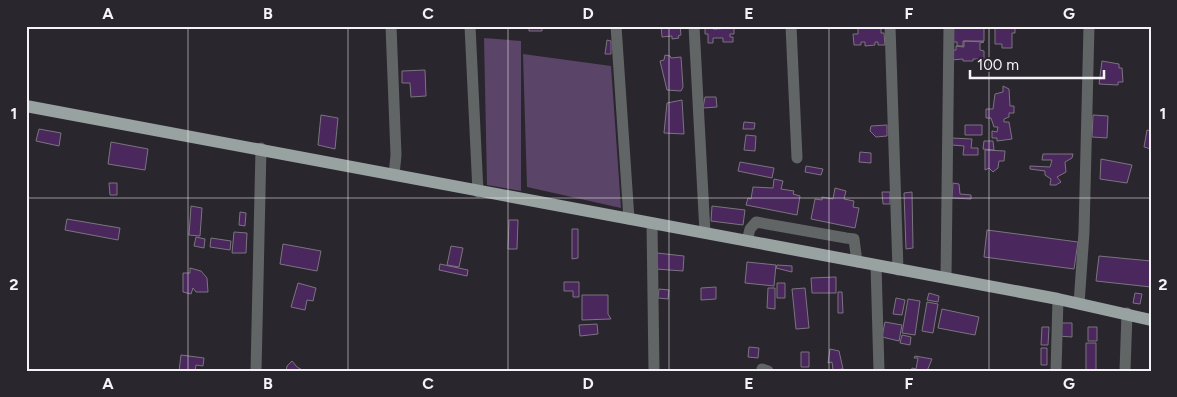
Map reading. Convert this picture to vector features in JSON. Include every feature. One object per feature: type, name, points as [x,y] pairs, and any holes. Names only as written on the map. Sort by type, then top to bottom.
[{"type":"main road","points":[[26,106],[261,148],[478,192],[946,278],[1127,313],[1151,320]]},
{"type":"street","points":[[391,26],[396,155],[394,175]]},
{"type":"street","points":[[470,26],[478,192]]},
{"type":"street","points":[[616,26],[630,219]]},
{"type":"street","points":[[694,26],[705,233]]},
{"type":"street","points":[[791,26],[796,158]]},
{"type":"street","points":[[890,26],[898,270]]},
{"type":"street","points":[[946,278],[948,26]]},
{"type":"street","points":[[1079,304],[1084,232],[1089,26]]},
{"type":"street","points":[[256,371],[261,148]]},
{"type":"street","points":[[747,241],[750,229],[756,222],[854,239],[857,262]]},
{"type":"street","points":[[652,223],[654,371]]},
{"type":"street","points":[[795,250],[799,230]]},
{"type":"street","points":[[876,265],[879,371]]},
{"type":"street","points":[[1056,371],[1058,300]]},
{"type":"street","points":[[1125,371],[1127,313]]},
{"type":"shaded area","points":[[484,38],[521,41],[521,191],[487,185]]},
{"type":"shaded area","points":[[523,54],[611,66],[621,208],[527,187]]},
{"type":"building","points":[[529,26],[542,26],[542,31],[529,31]]},
{"type":"building","points":[[661,26],[680,26],[681,35],[678,36],[679,38],[672,39],[672,36],[662,37]]},
{"type":"building","points":[[711,26],[713,29],[718,29],[718,26],[719,29],[734,26],[734,34],[730,34],[730,37],[733,37],[733,42],[723,42],[723,38],[713,38],[713,43],[708,43],[708,34],[705,34],[705,28],[711,28]]},
{"type":"building","points":[[853,26],[884,26],[881,27],[881,33],[884,33],[885,45],[878,45],[878,42],[875,42],[875,45],[865,46],[865,42],[861,42],[861,45],[854,45],[853,34],[858,34],[858,28]]},
{"type":"building","points":[[952,26],[984,26],[984,41],[963,41],[963,46],[957,46],[957,42],[952,42]]},
{"type":"building","points":[[995,26],[1015,26],[1015,33],[1012,33],[1012,48],[1002,48],[1002,44],[995,44]]},
{"type":"building","points":[[607,40],[611,41],[611,54],[605,54]]},
{"type":"building","points":[[964,41],[984,42],[980,43],[980,50],[984,51],[984,61],[978,61],[978,59],[973,59],[973,61],[963,61],[963,59],[951,60],[951,50],[956,50],[956,46],[964,47]]},
{"type":"building","points":[[665,55],[671,58],[681,57],[683,87],[681,91],[667,90],[660,61],[664,60]]},
{"type":"building","points":[[1102,61],[1119,64],[1119,68],[1122,68],[1123,82],[1118,82],[1118,85],[1099,84]]},
{"type":"building","points":[[425,70],[426,96],[411,97],[410,83],[402,83],[402,71]]},
{"type":"building","points":[[1003,86],[1009,89],[1010,106],[1014,106],[1014,113],[1009,113],[1009,117],[1004,119],[1004,122],[1009,122],[1012,139],[997,141],[997,138],[992,138],[992,131],[997,132],[998,127],[994,127],[991,118],[986,118],[986,109],[993,109],[995,94],[1003,92]]},
{"type":"building","points":[[705,97],[716,97],[717,107],[703,108]]},
{"type":"building","points":[[682,100],[684,134],[664,133],[667,103]]},
{"type":"building","points":[[321,115],[338,118],[335,149],[318,145]]},
{"type":"building","points":[[1093,115],[1108,116],[1107,138],[1092,137]]},
{"type":"building","points":[[744,122],[755,123],[754,129],[743,129]]},
{"type":"building","points":[[887,125],[887,136],[876,137],[870,131],[871,126]]},
{"type":"building","points":[[965,125],[982,125],[982,135],[965,135]]},
{"type":"building","points":[[39,129],[61,133],[59,146],[36,141]]},
{"type":"building","points":[[1147,130],[1151,131],[1151,149],[1144,147]]},
{"type":"building","points":[[746,135],[756,136],[755,151],[744,150]]},
{"type":"building","points":[[952,138],[972,139],[971,148],[978,148],[978,155],[963,155],[964,146],[952,145]]},
{"type":"building","points":[[984,141],[993,141],[994,150],[983,149]]},
{"type":"building","points":[[111,142],[148,149],[145,170],[108,164]]},
{"type":"building","points":[[985,150],[1005,151],[1004,161],[999,161],[998,168],[993,172],[989,168],[985,170]]},
{"type":"building","points":[[860,152],[871,153],[871,163],[859,162]]},
{"type":"building","points":[[1043,154],[1073,154],[1072,158],[1065,162],[1066,172],[1057,177],[1061,182],[1056,185],[1050,185],[1051,179],[1045,175],[1045,171],[1030,169],[1030,166],[1050,167],[1052,160],[1042,160]]},
{"type":"building","points":[[1101,159],[1132,165],[1127,183],[1100,179]]},
{"type":"building","points":[[740,162],[774,168],[772,178],[738,171]]},
{"type":"building","points":[[806,166],[823,169],[821,175],[805,172]]},
{"type":"building","points":[[774,179],[783,181],[781,189],[794,191],[793,194],[800,196],[797,215],[746,205],[748,198],[751,199],[753,187],[773,188]]},
{"type":"building","points":[[109,183],[117,183],[117,195],[110,195]]},
{"type":"building","points":[[953,183],[959,184],[960,194],[971,195],[971,199],[952,198]]},
{"type":"building","points":[[835,188],[846,191],[844,199],[854,201],[853,207],[859,208],[855,228],[811,219],[815,199],[822,200],[822,197],[833,199]]},
{"type":"building","points":[[882,192],[890,192],[890,204],[883,204]]},
{"type":"building","points":[[912,192],[913,248],[906,249],[904,193]]},
{"type":"building","points":[[191,206],[202,208],[200,236],[189,235]]},
{"type":"building","points":[[712,206],[745,210],[743,225],[711,221]]},
{"type":"building","points":[[240,212],[246,213],[245,226],[239,225]]},
{"type":"building","points":[[67,219],[120,228],[118,240],[65,230]]},
{"type":"building","points":[[509,220],[518,220],[517,249],[508,249]]},
{"type":"building","points":[[572,229],[578,229],[578,258],[572,259]]},
{"type":"building","points":[[987,230],[1078,242],[1074,269],[984,257]]},
{"type":"building","points":[[234,232],[247,233],[246,253],[232,253]]},
{"type":"building","points":[[196,237],[205,239],[204,248],[194,246]]},
{"type":"building","points":[[211,238],[231,241],[230,250],[210,247]]},
{"type":"building","points":[[283,244],[321,251],[317,271],[280,264]]},
{"type":"building","points":[[451,246],[463,248],[459,267],[447,265]]},
{"type":"building","points":[[657,253],[684,256],[683,271],[656,269]]},
{"type":"building","points":[[1099,256],[1151,261],[1151,287],[1096,281]]},
{"type":"building","points":[[747,262],[776,265],[774,286],[745,283]]},
{"type":"building","points":[[440,264],[468,270],[467,276],[439,270]]},
{"type":"building","points":[[777,265],[792,266],[792,272],[776,268]]},
{"type":"building","points":[[190,268],[201,271],[207,278],[208,292],[196,292],[193,288],[191,294],[183,292],[183,273],[190,273]]},
{"type":"building","points":[[836,277],[836,293],[812,293],[811,278]]},
{"type":"building","points":[[564,282],[579,282],[579,297],[573,297],[573,291],[564,291]]},
{"type":"building","points":[[298,283],[316,288],[313,301],[307,300],[305,310],[291,307]]},
{"type":"building","points":[[777,283],[785,283],[785,298],[777,298]]},
{"type":"building","points":[[716,287],[716,299],[701,300],[701,288]]},
{"type":"building","points":[[768,288],[775,288],[775,309],[767,308]]},
{"type":"building","points":[[805,288],[809,328],[796,329],[792,289]]},
{"type":"building","points":[[659,289],[669,290],[668,299],[658,298]]},
{"type":"building","points":[[838,292],[842,292],[843,313],[838,313]]},
{"type":"building","points":[[929,293],[939,296],[938,302],[927,300]]},
{"type":"building","points":[[1135,293],[1142,294],[1140,304],[1133,303]]},
{"type":"building","points":[[582,295],[608,295],[608,314],[611,319],[582,320]]},
{"type":"building","points":[[896,298],[905,300],[902,315],[893,314]]},
{"type":"building","points":[[908,299],[920,301],[915,335],[902,333]]},
{"type":"building","points":[[927,302],[938,304],[933,333],[922,331]]},
{"type":"building","points":[[942,309],[979,317],[975,335],[938,328]]},
{"type":"building","points":[[885,322],[902,325],[899,341],[882,337]]},
{"type":"building","points":[[1059,323],[1072,323],[1072,337],[1058,336]]},
{"type":"building","points":[[597,324],[598,334],[580,336],[579,325]]},
{"type":"building","points":[[1042,327],[1049,327],[1048,345],[1041,345]]},
{"type":"building","points":[[1088,327],[1097,327],[1097,341],[1088,341]]},
{"type":"building","points":[[902,335],[911,337],[910,345],[900,343]]},
{"type":"building","points":[[1086,343],[1096,343],[1096,371],[1086,371]]},
{"type":"building","points":[[749,347],[759,348],[758,358],[748,357]]},
{"type":"building","points":[[1041,348],[1047,348],[1047,365],[1041,365]]},
{"type":"building","points":[[830,349],[839,351],[843,369],[833,370],[832,362],[828,363]]},
{"type":"building","points":[[801,352],[809,352],[809,367],[801,367]]},
{"type":"building","points":[[181,355],[204,358],[203,366],[196,365],[195,371],[179,371]]},
{"type":"building","points":[[915,356],[932,359],[927,371],[911,371],[912,368],[916,369],[918,358],[914,358]]},
{"type":"building","points":[[292,361],[304,371],[286,371],[287,366]]}]
